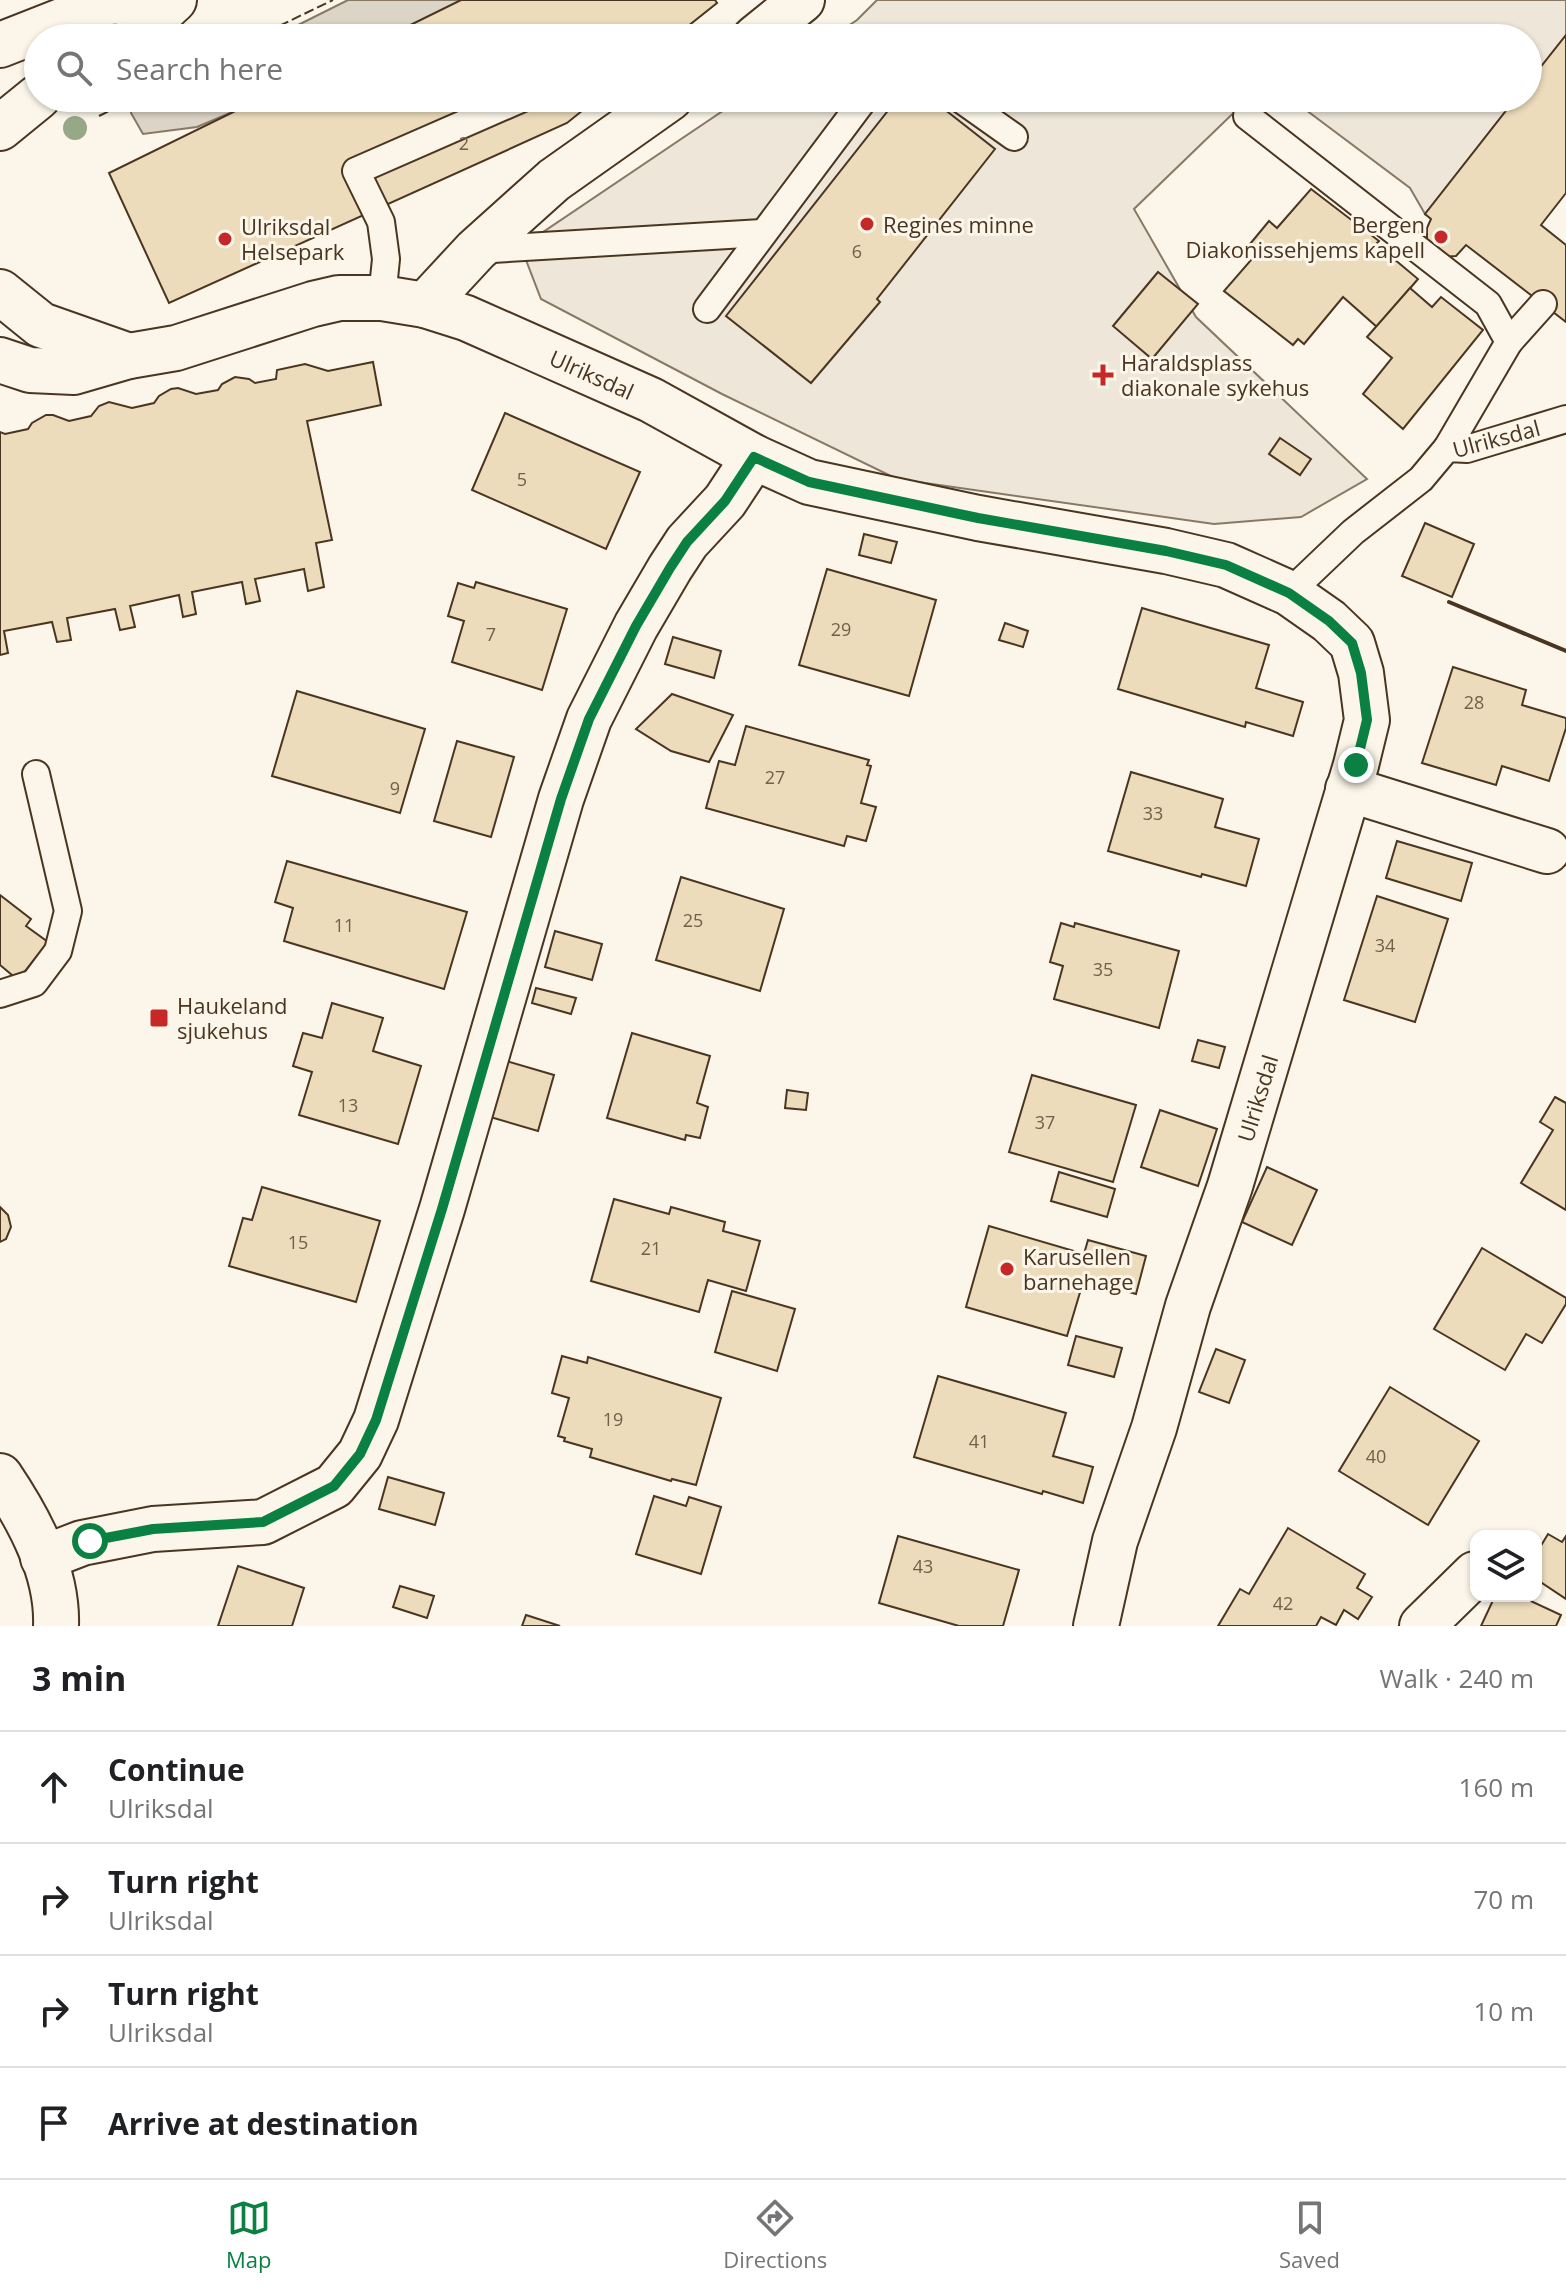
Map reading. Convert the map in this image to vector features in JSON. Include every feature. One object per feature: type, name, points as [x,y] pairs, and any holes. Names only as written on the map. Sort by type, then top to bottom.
[{"type":"street","points":[[54,24],[110,2],[137,0]]},
{"type":"street","points":[[148,24],[174,0]]},
{"type":"street","points":[[772,24],[802,0]]},
{"type":"street","points":[[0,45],[24,36]]},
{"type":"street","points":[[0,128],[24,108]]},
{"type":"street","points":[[425,305],[476,250],[554,180],[650,112]]},
{"type":"street","name":"Ulriksdal","points":[[0,292],[41,325],[129,356]]},
{"type":"street","name":"Ulriksdal","points":[[0,360],[30,370],[74,372],[129,356],[176,348],[339,298],[382,298],[425,305],[466,318],[651,400],[754,457],[809,482],[1226,565],[1289,593],[1329,621],[1352,643],[1361,673],[1367,720],[1230,1186],[1188,1306],[1154,1428],[1115,1541],[1096,1626]]},
{"type":"street","points":[[43,1558],[82,1543],[153,1529],[263,1522],[334,1486],[360,1454],[381,1405],[442,1209],[561,799],[589,719],[636,626],[670,568],[687,542],[725,501],[754,457]]},
{"type":"street","points":[[1348,789],[1547,851]]},
{"type":"street","points":[[0,1476],[27,1515],[56,1607],[56,1626]]},
{"type":"street","points":[[1422,1626],[1470,1579]]},
{"type":"lane","points":[[382,298],[386,259],[381,222],[356,171],[491,112]]},
{"type":"lane","points":[[707,309],[854,112]]},
{"type":"lane","points":[[979,112],[1014,137]]},
{"type":"lane","points":[[1247,116],[1488,304],[1509,342]]},
{"type":"lane","points":[[476,250],[762,233]]},
{"type":"lane","points":[[1447,448],[1509,342],[1543,304]]},
{"type":"lane","name":"Ulriksdal","points":[[1289,593],[1353,532],[1421,479],[1447,448],[1467,449],[1566,419]]},
{"type":"lane","points":[[0,994],[34,983],[58,951],[68,911],[36,774]]},
{"type":"shaded area","points":[[348,0],[476,0],[425,24],[300,24]]},
{"type":"shaded area","points":[[877,0],[1566,0],[1566,35],[1542,65],[1542,24],[851,24]]},
{"type":"shaded area","points":[[232,112],[197,127],[143,134],[131,113]]},
{"type":"shaded area","points":[[721,112],[1234,112],[1134,209],[1196,317],[1367,479],[1301,517],[1214,524],[897,479],[722,394],[541,299],[521,247]]},
{"type":"shaded area","points":[[1309,112],[1505,112],[1425,214],[1410,188]]},
{"type":"building","points":[[461,0],[715,0],[717,3],[691,24],[412,24]]},
{"type":"building","points":[[1566,35],[1566,193],[1541,225],[1566,245],[1566,322],[1466,245],[1456,256],[1443,257],[1427,240],[1431,219],[1425,214],[1505,112],[1542,112],[1542,65]]},
{"type":"building","name":"Ulriksdal Helsepark","points":[[233,112],[581,112],[567,123],[169,303],[109,173]]},
{"type":"building","name":"Regines minne","points":[[887,112],[948,112],[995,149],[877,299],[880,302],[811,383],[726,316]]},
{"type":"building","points":[[1311,189],[1379,241],[1376,244],[1418,279],[1377,327],[1343,297],[1304,344],[1298,339],[1293,345],[1224,291],[1258,252],[1250,244],[1269,221],[1277,228]]},
{"type":"building","points":[[1158,272],[1198,304],[1152,359],[1113,326]]},
{"type":"building","points":[[1410,288],[1432,307],[1441,297],[1483,330],[1403,429],[1363,394],[1392,358],[1367,337]]},
{"type":"building","points":[[373,362],[381,405],[307,421],[332,540],[316,543],[324,587],[308,591],[304,569],[255,579],[260,601],[246,604],[242,582],[192,592],[196,614],[183,617],[179,595],[130,606],[135,627],[120,630],[115,609],[67,618],[71,640],[57,642],[52,622],[4,631],[8,653],[0,655],[0,432],[5,434],[28,429],[46,415],[69,421],[91,416],[99,406],[109,402],[132,408],[154,403],[171,389],[196,394],[218,390],[235,377],[255,383],[276,379],[277,370],[305,364],[328,371]]},
{"type":"building","points":[[505,413],[640,472],[606,549],[472,490]]},
{"type":"building","points":[[1280,438],[1311,459],[1300,475],[1269,454]]},
{"type":"building","points":[[1425,523],[1474,544],[1452,597],[1402,576]]},
{"type":"building","points":[[864,534],[897,542],[891,563],[859,555]]},
{"type":"building","points":[[827,569],[936,600],[909,696],[799,665]]},
{"type":"building","points":[[476,582],[567,609],[542,690],[452,662],[464,621],[448,616],[458,583],[474,588]]},
{"type":"building","points":[[1142,608],[1269,645],[1256,688],[1303,702],[1293,736],[1246,722],[1245,727],[1118,689]]},
{"type":"building","points":[[1005,623],[1028,631],[1023,647],[999,640]]},
{"type":"building","points":[[673,637],[721,651],[714,678],[665,664]]},
{"type":"building","points":[[1453,667],[1526,690],[1522,705],[1566,718],[1566,728],[1549,781],[1502,766],[1496,785],[1422,763]]},
{"type":"building","points":[[297,691],[425,729],[400,813],[272,776]]},
{"type":"building","points":[[672,694],[733,715],[709,762],[671,751],[636,729]]},
{"type":"building","points":[[746,726],[869,760],[867,765],[871,766],[861,803],[876,807],[866,841],[847,836],[844,846],[706,808],[719,761],[735,765]]},
{"type":"building","points":[[457,741],[514,757],[491,837],[434,821]]},
{"type":"building","points":[[1131,772],[1223,799],[1215,827],[1259,839],[1246,886],[1108,851]]},
{"type":"building","points":[[1397,841],[1472,863],[1461,901],[1386,878]]},
{"type":"building","points":[[287,861],[467,912],[444,989],[284,941],[293,908],[275,902]]},
{"type":"building","points":[[681,877],[784,909],[760,991],[656,960]]},
{"type":"building","points":[[0,895],[31,919],[26,926],[48,942],[18,980],[0,965]]},
{"type":"building","points":[[1377,896],[1448,919],[1415,1022],[1344,1000]]},
{"type":"building","points":[[1061,923],[1074,927],[1075,923],[1179,951],[1159,1028],[1054,999],[1063,966],[1050,962]]},
{"type":"building","points":[[555,931],[602,944],[592,980],[545,967]]},
{"type":"building","points":[[536,988],[576,998],[571,1014],[532,1003]]},
{"type":"building","points":[[332,1003],[383,1018],[373,1051],[421,1066],[398,1144],[299,1115],[312,1072],[293,1066],[303,1033],[322,1038]]},
{"type":"building","points":[[632,1033],[710,1056],[697,1103],[708,1107],[700,1138],[686,1135],[685,1140],[607,1118]]},
{"type":"building","points":[[1198,1040],[1225,1047],[1219,1068],[1192,1061]]},
{"type":"building","points":[[503,1060],[554,1075],[538,1131],[487,1116]]},
{"type":"building","points":[[1032,1075],[1136,1105],[1113,1182],[1009,1152]]},
{"type":"building","points":[[787,1090],[808,1093],[806,1110],[785,1108]]},
{"type":"building","points":[[1555,1097],[1566,1103],[1566,1210],[1521,1183],[1553,1130],[1540,1122]]},
{"type":"building","points":[[1160,1110],[1217,1129],[1198,1186],[1141,1167]]},
{"type":"building","points":[[1267,1167],[1317,1190],[1292,1245],[1242,1222]]},
{"type":"building","points":[[1059,1172],[1115,1189],[1107,1217],[1051,1201]]},
{"type":"building","points":[[262,1187],[380,1221],[356,1302],[229,1266],[243,1218],[252,1220]]},
{"type":"building","points":[[614,1199],[669,1214],[671,1207],[725,1222],[723,1231],[760,1241],[746,1291],[708,1280],[699,1312],[591,1281]]},
{"type":"building","points":[[0,1207],[8,1215],[11,1227],[6,1239],[0,1242]]},
{"type":"building","points":[[989,1226],[1084,1254],[1088,1240],[1146,1256],[1136,1294],[1084,1279],[1067,1336],[966,1307]]},
{"type":"building","points":[[1482,1248],[1566,1298],[1566,1304],[1542,1343],[1526,1334],[1505,1370],[1434,1329]]},
{"type":"building","points":[[732,1291],[795,1309],[777,1371],[715,1352]]},
{"type":"building","points":[[1076,1336],[1122,1348],[1114,1377],[1068,1365]]},
{"type":"building","points":[[1216,1349],[1245,1360],[1229,1403],[1199,1392]]},
{"type":"building","points":[[562,1356],[587,1363],[588,1357],[721,1398],[696,1485],[671,1481],[590,1457],[592,1449],[564,1441],[565,1438],[558,1436],[569,1398],[552,1393]]},
{"type":"building","points":[[938,1376],[1066,1413],[1053,1456],[1093,1467],[1083,1503],[914,1457]]},
{"type":"building","points":[[1390,1387],[1479,1441],[1428,1525],[1339,1471]]},
{"type":"building","points":[[388,1477],[444,1493],[435,1525],[379,1509]]},
{"type":"building","points":[[654,1496],[686,1506],[689,1497],[721,1507],[701,1574],[636,1554]]},
{"type":"building","points":[[1288,1528],[1365,1574],[1357,1588],[1372,1597],[1358,1619],[1344,1610],[1336,1625],[1321,1617],[1316,1626],[1218,1626],[1240,1589],[1249,1594]]},
{"type":"building","points":[[1548,1534],[1562,1542],[1566,1536],[1566,1599],[1542,1583],[1542,1544]]},
{"type":"building","points":[[898,1536],[1019,1570],[1003,1626],[959,1626],[879,1603]]},
{"type":"building","points":[[238,1566],[304,1588],[292,1626],[218,1626]]},
{"type":"building","points":[[400,1586],[434,1596],[427,1618],[393,1607]]},
{"type":"building","points":[[1492,1602],[1533,1602],[1561,1615],[1556,1626],[1481,1626]]},
{"type":"building","points":[[526,1615],[560,1626],[522,1626]]},
{"type":"fence","points":[[283,24],[333,0]]},
{"type":"fence","points":[[99,116],[107,112]]},
{"type":"wall","points":[[1449,602],[1566,651]]},
{"type":"place","name":"Regines minne","points":[[867,224]]},
{"type":"place","name":"Bergen Diakonissehjems kapell","points":[[1441,237]]},
{"type":"place","name":"Ulriksdal Helsepark","points":[[225,239]]},
{"type":"place","name":"Haraldsplass diakonale sykehus","points":[[1103,375]]},
{"type":"place","name":"Haukeland sjukehus","points":[[159,1018]]},
{"type":"place","name":"Karusellen barnehage","points":[[1007,1269]]},
{"type":"route","points":[[90,1541],[153,1529],[263,1522],[334,1486],[360,1454],[376,1420],[442,1209],[561,799],[589,719],[636,626],[670,568],[687,542],[725,501],[754,457],[809,482],[1226,565],[1289,593],[1329,621],[1352,643],[1361,673],[1367,720],[1356,765]]}]
